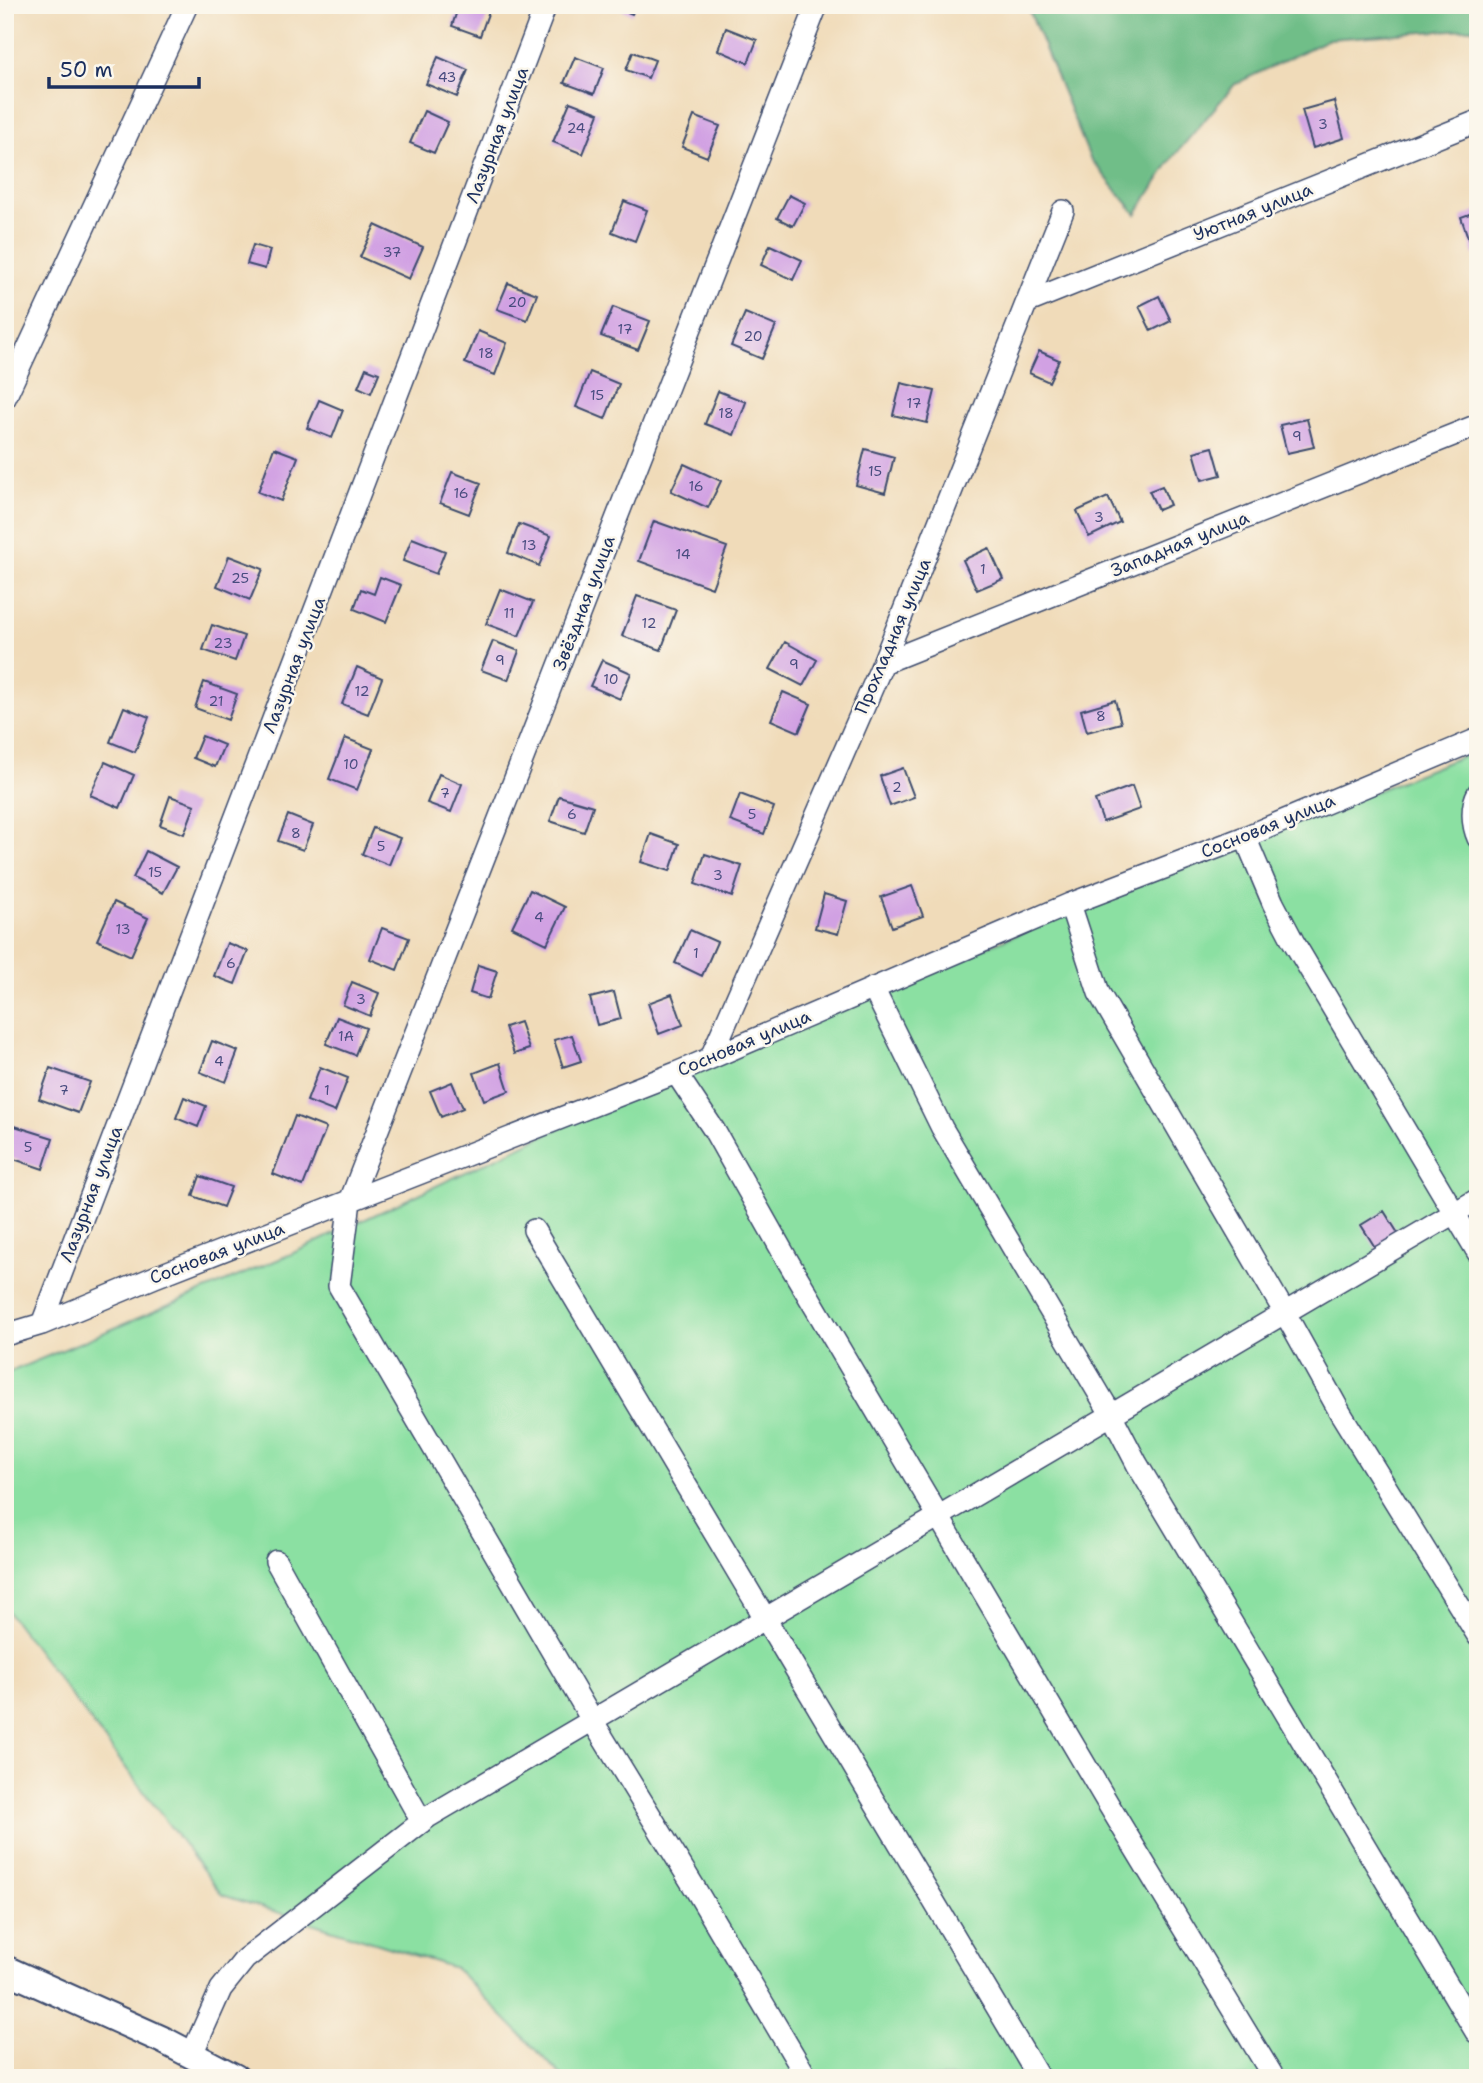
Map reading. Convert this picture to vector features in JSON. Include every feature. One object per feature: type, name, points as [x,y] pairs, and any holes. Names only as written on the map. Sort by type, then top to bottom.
[{"type":"street","points":[[5,398],[187,5]]},
{"type":"street","name":"Лазурная улица","points":[[42,1324],[546,5]]},
{"type":"street","name":"Звёздная улица","points":[[807,2078],[592,1720],[340,1286],[350,1201],[817,5]]},
{"type":"street","name":"Уютная улица","points":[[1028,302],[1478,121]]},
{"type":"street","name":"Прохладная улица","points":[[711,1057],[883,663],[1063,211]]},
{"type":"street","name":"Западная улица","points":[[883,663],[1478,425]]},
{"type":"street","name":"Сосновая улица","points":[[5,1335],[42,1324],[155,1277],[676,1073],[1070,904],[1245,837],[1478,739]]},
{"type":"street","points":[[1478,793],[1473,801],[1475,832],[1478,838]]},
{"type":"street","points":[[1245,837],[1273,903],[1293,941],[1478,1253]]},
{"type":"street","points":[[1070,904],[1099,993],[1341,1414],[1478,1636]]},
{"type":"street","points":[[873,988],[942,1128],[1111,1414],[1144,1475],[1476,2032]]},
{"type":"street","points":[[676,1073],[714,1130],[789,1263],[1110,1807],[1274,2078]]},
{"type":"street","points":[[192,2054],[221,1989],[245,1959],[422,1822],[1478,1199]]},
{"type":"street","points":[[534,1230],[1039,2078]]},
{"type":"street","points":[[276,1561],[422,1822]]},
{"type":"street","points":[[5,1969],[192,2054],[236,2078]]},
{"type":"green space","points":[[1027,5],[1478,5],[1478,28],[1329,39],[1235,84],[1174,156],[1136,214],[1090,158]]},
{"type":"green space","points":[[1478,750],[1478,2078],[564,2078],[455,1968],[222,1895],[5,1608],[5,1374],[289,1255],[711,1057]]},
{"type":"building","points":[[459,5],[483,5],[490,8],[480,36],[452,26]]},
{"type":"building","points":[[611,5],[636,5],[632,14]]},
{"type":"building","points":[[726,28],[757,40],[748,63],[718,50]]},
{"type":"building","points":[[633,52],[655,60],[648,78],[626,70]]},
{"type":"building","points":[[438,57],[468,70],[457,97],[426,84]]},
{"type":"building","points":[[575,57],[604,68],[594,94],[564,83]]},
{"type":"building","points":[[1334,101],[1344,138],[1313,148],[1302,110]]},
{"type":"building","points":[[570,102],[599,113],[583,154],[553,142]]},
{"type":"building","points":[[424,111],[448,122],[434,153],[410,143]]},
{"type":"building","points":[[694,116],[720,126],[707,157],[682,147]]},
{"type":"building","points":[[789,195],[805,203],[793,226],[777,218]]},
{"type":"building","points":[[624,201],[647,210],[635,241],[612,232]]},
{"type":"building","points":[[1478,211],[1478,254],[1474,255],[1461,217]]},
{"type":"building","points":[[375,225],[423,247],[409,279],[360,257]]},
{"type":"building","points":[[253,245],[270,250],[265,269],[247,264]]},
{"type":"building","points":[[770,245],[802,260],[793,280],[761,265]]},
{"type":"building","points":[[508,283],[537,294],[527,320],[497,309]]},
{"type":"building","points":[[1159,296],[1171,321],[1151,331],[1139,306]]},
{"type":"building","points":[[613,307],[650,321],[638,350],[601,336]]},
{"type":"building","points":[[745,313],[776,326],[762,359],[731,346]]},
{"type":"building","points":[[478,331],[507,343],[495,375],[465,363]]},
{"type":"building","points":[[1039,351],[1059,360],[1049,382],[1029,373]]},
{"type":"building","points":[[366,368],[379,373],[371,393],[358,387]]},
{"type":"building","points":[[590,372],[619,384],[605,419],[576,407]]},
{"type":"building","points":[[901,383],[935,391],[927,423],[893,415]]},
{"type":"building","points":[[718,391],[746,402],[734,435],[705,424]]},
{"type":"building","points":[[319,400],[343,410],[332,438],[307,428]]},
{"type":"building","points":[[1307,419],[1314,447],[1287,453],[1280,425]]},
{"type":"building","points":[[1213,447],[1221,475],[1202,480],[1194,452]]},
{"type":"building","points":[[274,448],[298,457],[281,501],[258,492]]},
{"type":"building","points":[[865,449],[894,457],[885,493],[856,485]]},
{"type":"building","points":[[684,464],[721,481],[708,508],[671,491]]},
{"type":"building","points":[[452,472],[481,483],[469,514],[440,503]]},
{"type":"building","points":[[1162,486],[1170,505],[1158,510],[1149,491]]},
{"type":"building","points":[[1108,497],[1120,522],[1089,537],[1077,511]]},
{"type":"building","points":[[654,521],[727,547],[712,588],[639,561]]},
{"type":"building","points":[[519,524],[551,536],[539,566],[508,553]]},
{"type":"building","points":[[412,538],[445,551],[436,574],[403,561]]},
{"type":"building","points":[[989,548],[1003,579],[977,590],[963,560]]},
{"type":"building","points":[[229,556],[263,569],[250,600],[217,586]]},
{"type":"building","points":[[380,577],[401,585],[386,622],[354,609],[361,589],[374,594]]},
{"type":"building","points":[[500,589],[533,602],[519,636],[486,624]]},
{"type":"building","points":[[637,596],[676,610],[661,650],[622,636]]},
{"type":"building","points":[[212,625],[244,636],[235,661],[203,650]]},
{"type":"building","points":[[493,641],[519,651],[508,680],[481,670]]},
{"type":"building","points":[[785,642],[817,660],[803,686],[770,669]]},
{"type":"building","points":[[602,660],[631,673],[620,699],[590,686]]},
{"type":"building","points":[[357,667],[382,678],[368,714],[342,704]]},
{"type":"building","points":[[204,682],[237,694],[228,720],[195,708]]},
{"type":"building","points":[[783,692],[811,704],[799,732],[771,720]]},
{"type":"building","points":[[1115,700],[1121,723],[1087,732],[1081,710]]},
{"type":"building","points":[[124,707],[149,717],[135,752],[110,742]]},
{"type":"building","points":[[202,736],[224,745],[215,767],[193,758]]},
{"type":"building","points":[[345,738],[373,749],[357,790],[329,779]]},
{"type":"building","points":[[105,762],[134,775],[120,808],[90,795]]},
{"type":"building","points":[[903,768],[914,797],[890,806],[880,776]]},
{"type":"building","points":[[439,774],[462,784],[451,812],[427,803]]},
{"type":"building","points":[[1132,786],[1140,809],[1103,822],[1095,800]]},
{"type":"building","points":[[740,794],[774,807],[764,834],[730,821]]},
{"type":"building","points":[[170,796],[195,805],[184,834],[160,825]]},
{"type":"building","points":[[559,796],[593,806],[584,832],[550,821]]},
{"type":"building","points":[[288,815],[313,825],[303,850],[278,841]]},
{"type":"building","points":[[373,828],[400,838],[389,865],[362,854]]},
{"type":"building","points":[[651,834],[679,844],[670,871],[641,862]]},
{"type":"building","points":[[146,851],[177,867],[163,893],[133,878]]},
{"type":"building","points":[[705,854],[742,866],[732,897],[695,884]]},
{"type":"building","points":[[912,886],[923,916],[892,927],[881,897]]},
{"type":"building","points":[[530,890],[565,907],[547,944],[512,927]]},
{"type":"building","points":[[824,894],[847,901],[838,934],[815,928]]},
{"type":"building","points":[[114,902],[148,918],[131,956],[97,940]]},
{"type":"building","points":[[382,928],[409,938],[397,970],[370,959]]},
{"type":"building","points":[[690,930],[717,942],[702,976],[675,963]]},
{"type":"building","points":[[227,943],[248,951],[235,984],[214,976]]},
{"type":"building","points":[[478,965],[497,971],[488,999],[470,993]]},
{"type":"building","points":[[352,982],[379,993],[370,1016],[343,1005]]},
{"type":"building","points":[[614,992],[621,1019],[597,1025],[590,998]]},
{"type":"building","points":[[672,994],[683,1025],[659,1034],[648,1003]]},
{"type":"building","points":[[337,1017],[366,1028],[355,1055],[326,1044]]},
{"type":"building","points":[[520,1022],[529,1049],[514,1054],[505,1027]]},
{"type":"building","points":[[572,1035],[581,1061],[563,1067],[554,1040]]},
{"type":"building","points":[[212,1041],[238,1051],[226,1082],[200,1072]]},
{"type":"building","points":[[500,1063],[509,1091],[484,1100],[474,1073]]},
{"type":"building","points":[[320,1067],[348,1078],[335,1112],[307,1101]]},
{"type":"building","points":[[50,1068],[90,1082],[78,1113],[39,1099]]},
{"type":"building","points":[[452,1082],[463,1108],[441,1117],[430,1091]]},
{"type":"building","points":[[184,1097],[206,1106],[198,1127],[176,1118]]},
{"type":"building","points":[[295,1116],[326,1128],[303,1186],[273,1174]]},
{"type":"building","points":[[5,1123],[53,1138],[43,1169],[5,1156]]},
{"type":"building","points":[[200,1176],[231,1187],[223,1207],[193,1196]]},
{"type":"building","points":[[1384,1211],[1401,1238],[1378,1252],[1361,1225]]}]
